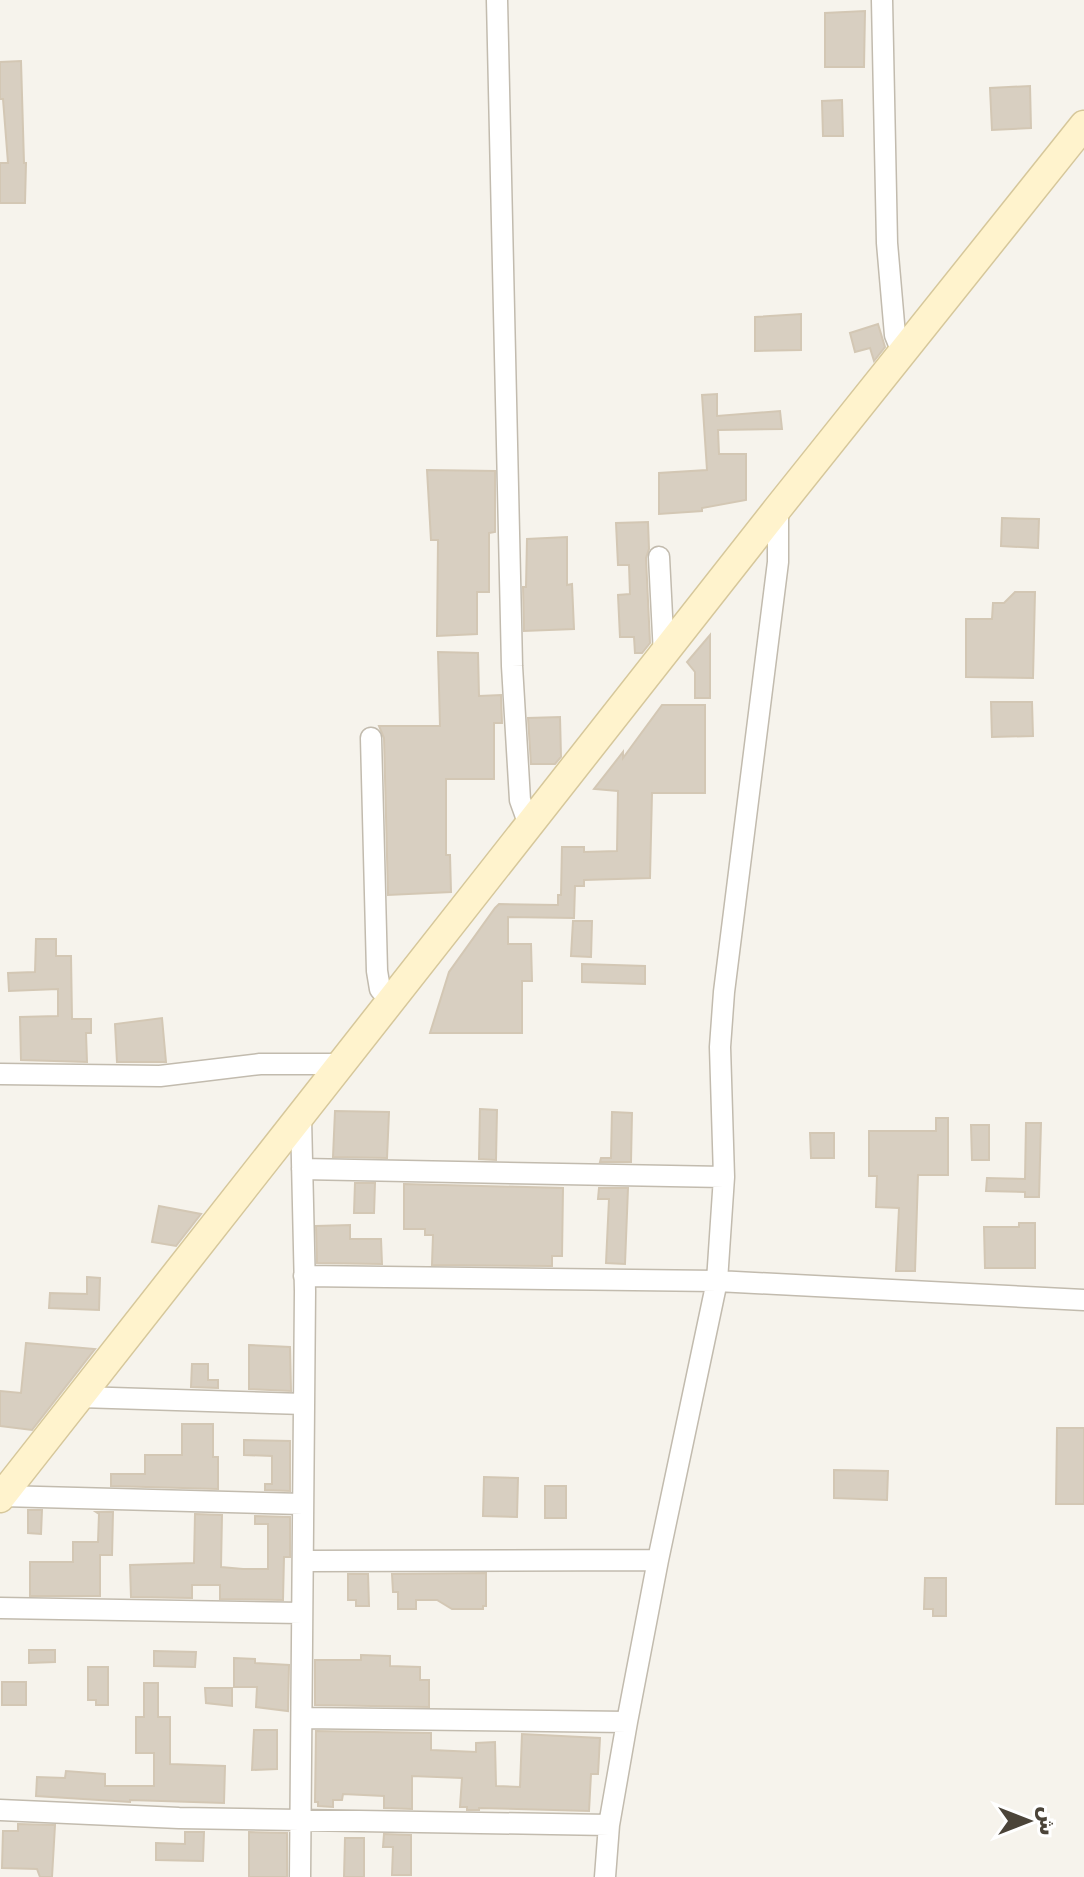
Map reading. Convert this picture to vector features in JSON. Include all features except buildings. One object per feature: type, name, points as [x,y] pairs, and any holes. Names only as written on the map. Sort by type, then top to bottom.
[{"type":"street","points":[[497,0],[512,666],[520,800],[529,825]]},
{"type":"street","points":[[882,0],[887,243],[895,335],[902,352]]},
{"type":"street","points":[[1,1497],[778,508],[1084,125]]},
{"type":"street","points":[[605,1877],[609,1825],[627,1722],[717,1281],[724,1177],[720,1047],[724,992],[778,562],[778,508]]},
{"type":"street","points":[[659,557],[664,655]]},
{"type":"street","points":[[371,738],[377,971],[380,989],[391,1002]]},
{"type":"street","points":[[0,1074],[160,1076],[260,1064],[343,1064]]},
{"type":"street","points":[[300,1877],[304,1404],[301,1118]]},
{"type":"street","points":[[302,1169],[724,1177]]},
{"type":"street","points":[[304,1276],[717,1281],[1084,1300]]},
{"type":"street","points":[[80,1397],[304,1404]]},
{"type":"street","points":[[1,1497],[303,1504]]},
{"type":"street","points":[[303,1561],[658,1560]]},
{"type":"street","points":[[0,1608],[302,1613]]},
{"type":"street","points":[[302,1718],[627,1722]]},
{"type":"street","points":[[0,1810],[301,1820],[609,1825]]}]
